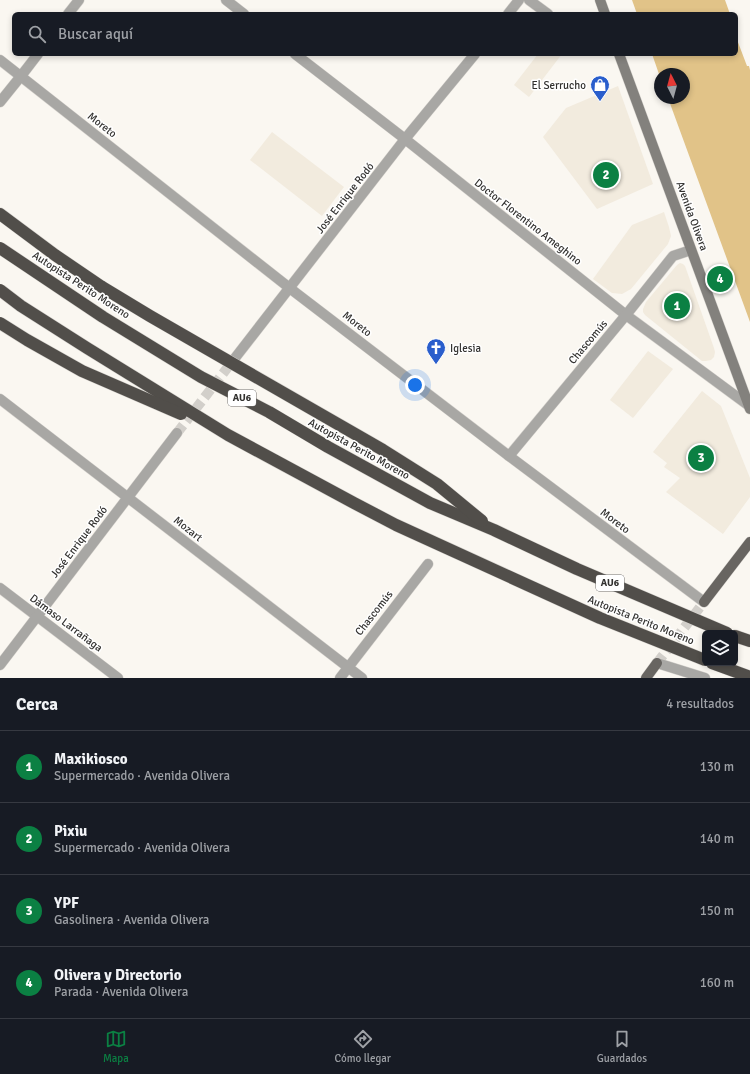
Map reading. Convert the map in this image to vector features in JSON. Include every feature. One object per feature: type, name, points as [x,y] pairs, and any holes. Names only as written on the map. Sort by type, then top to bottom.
[{"type":"highway","points":[[0,214],[55,255],[102,287],[383,450],[437,484],[494,530]]},
{"type":"highway","name":"Autopista Perito Moreno","points":[[0,248],[103,317],[201,377],[269,412],[328,447],[430,502],[577,569],[720,630]]},
{"type":"highway","name":"Autopista Perito Moreno","points":[[0,290],[21,306],[228,436],[347,500],[396,525],[600,618],[702,659]]},
{"type":"highway","points":[[0,323],[82,371],[228,436]]},
{"type":"highway","points":[[738,637],[750,641]]},
{"type":"highway","points":[[720,666],[750,677]]},
{"type":"main road","points":[[600,0],[604,12]]},
{"type":"main road","name":"Avenida Olivera","points":[[620,56],[749,407]]},
{"type":"main road","points":[[704,602],[750,542]]},
{"type":"main road","points":[[646,678],[657,663]]},
{"type":"street","points":[[70,12],[79,0]]},
{"type":"street","points":[[226,0],[241,12]]},
{"type":"street","points":[[510,12],[519,0]]},
{"type":"street","points":[[529,0],[545,12]]},
{"type":"street","points":[[0,102],[37,56]]},
{"type":"street","name":"Doctor Florentino Ameghino","points":[[298,56],[405,139],[626,315],[749,407]]},
{"type":"street","name":"José Enrique Rodó","points":[[235,358],[405,139],[473,56]]},
{"type":"street","name":"Moreto","points":[[0,60],[290,288],[509,456],[704,602]]},
{"type":"street","name":"Chascomús","points":[[509,456],[673,256],[691,250]]},
{"type":"street","name":"Mozart","points":[[0,398],[362,678]]},
{"type":"street","name":"José Enrique Rodó","points":[[0,665],[177,433]]},
{"type":"street","name":"Chascomús","points":[[340,678],[428,564]]},
{"type":"street","name":"Dámaso Larrañaga","points":[[0,588],[118,678]]},
{"type":"street","points":[[657,663],[704,678]]},
{"type":"shaded area","points":[[632,0],[725,0],[729,12],[636,12]]},
{"type":"shaded area","points":[[738,42],[747,66],[749,66],[750,322],[670,104],[690,104],[690,68],[657,68],[653,56],[738,56]]},
{"type":"shaded area","points":[[536,56],[560,56],[529,97],[514,85]]},
{"type":"shaded area","points":[[618,86],[653,184],[597,209],[543,137],[566,108]]},
{"type":"shaded area","points":[[272,132],[344,187],[322,216],[250,160]]},
{"type":"shaded area","points":[[664,212],[671,236],[668,244],[631,289],[622,294],[612,293],[593,279],[632,225]]},
{"type":"shaded area","points":[[680,263],[685,266],[714,348],[714,357],[711,360],[702,361],[643,312],[646,302]]},
{"type":"shaded area","points":[[648,351],[673,369],[633,418],[610,400]]},
{"type":"shaded area","points":[[702,391],[721,406],[750,478],[750,497],[723,534],[666,492],[680,478],[664,467],[667,463],[653,452]]},
{"type":"tunnel","points":[[177,433],[235,358]]},
{"type":"tunnel","points":[[657,663],[704,602]]},
{"type":"place","name":"El Serrucho","points":[[600,102]]},
{"type":"place","name":"Pixiu","points":[[606,175]]},
{"type":"place","name":"Olivera y Directorio","points":[[720,279]]},
{"type":"place","name":"Maxikiosco","points":[[677,306]]},
{"type":"place","name":"Iglesia","points":[[436,365]]},
{"type":"place","name":"YPF","points":[[701,458]]}]
